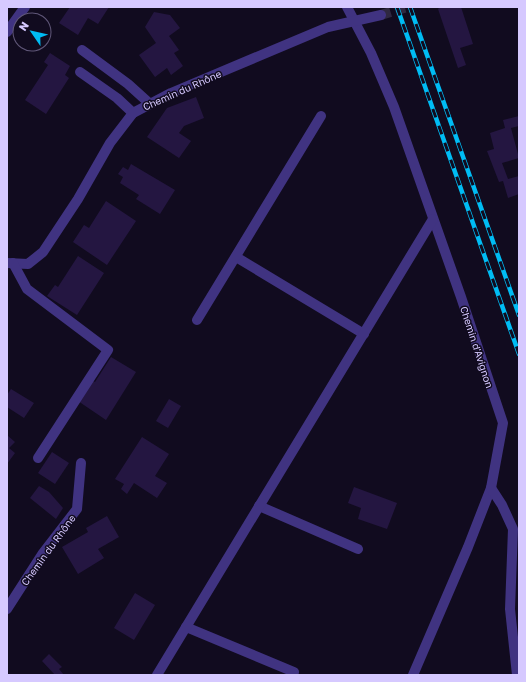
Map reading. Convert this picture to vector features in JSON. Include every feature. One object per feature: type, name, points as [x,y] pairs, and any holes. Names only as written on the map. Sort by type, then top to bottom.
[{"type":"street","points":[[7,32],[25,7]]},
{"type":"street","name":"Chemin d'Avignon","points":[[347,7],[371,53],[394,108],[503,423],[491,488],[468,548],[413,675]]},
{"type":"street","name":"Chemin du Rhône","points":[[10,263],[28,264],[43,252],[78,199],[110,143],[133,112],[149,103],[328,26],[380,15]]},
{"type":"street","points":[[82,50],[128,84],[149,103]]},
{"type":"street","points":[[80,72],[117,98],[133,112]]},
{"type":"street","points":[[197,320],[320,116]]},
{"type":"street","points":[[157,675],[433,219]]},
{"type":"street","points":[[236,257],[364,334]]},
{"type":"street","points":[[10,263],[27,289],[108,350],[38,458]]},
{"type":"street","name":"Chemin du Rhône","points":[[7,609],[43,553],[77,509],[81,463]]},
{"type":"street","points":[[491,488],[502,505],[513,529],[510,609],[517,675]]},
{"type":"street","points":[[259,506],[358,549]]},
{"type":"street","points":[[186,628],[294,672]]},
{"type":"building","points":[[70,7],[109,7],[98,24],[88,18],[78,35],[59,23]]},
{"type":"building","points":[[440,7],[461,7],[473,44],[460,48],[466,65],[458,68],[438,9]]},
{"type":"building","points":[[154,12],[170,15],[180,28],[169,36],[179,50],[174,53],[183,66],[171,75],[167,68],[155,77],[139,55],[156,43],[145,27]]},
{"type":"building","points":[[50,53],[70,66],[65,75],[69,78],[46,114],[25,100],[48,65],[44,62]]},
{"type":"building","points":[[196,97],[204,118],[184,126],[179,133],[191,141],[179,158],[147,137],[167,108]]},
{"type":"building","points":[[519,116],[519,126],[511,128],[519,158],[502,163],[508,179],[519,176],[519,194],[508,198],[503,181],[499,182],[487,151],[494,149],[490,133],[505,128],[503,120]]},
{"type":"building","points":[[131,164],[175,190],[160,214],[136,199],[139,195],[120,183],[123,177],[118,174],[123,167],[128,170]]},
{"type":"building","points":[[106,201],[136,221],[107,265],[73,242],[84,225],[89,228]]},
{"type":"building","points":[[78,256],[104,273],[77,315],[47,296],[55,285],[58,287]]},
{"type":"building","points":[[111,357],[136,372],[106,420],[78,401],[91,380],[95,382]]},
{"type":"building","points":[[11,389],[34,403],[24,418],[7,407],[7,395]]},
{"type":"building","points":[[169,399],[181,406],[168,428],[156,421]]},
{"type":"building","points":[[7,435],[15,442],[9,448],[15,453],[7,464]]},
{"type":"building","points":[[142,437],[169,454],[155,476],[167,483],[157,498],[134,483],[127,494],[121,489],[124,484],[115,479]]},
{"type":"building","points":[[52,452],[69,463],[55,484],[38,473]]},
{"type":"building","points":[[39,486],[49,492],[63,508],[56,519],[30,498]]},
{"type":"building","points":[[354,487],[397,503],[387,529],[358,519],[361,508],[348,503]]},
{"type":"building","points":[[107,516],[119,537],[98,549],[104,558],[78,574],[62,547],[88,532],[86,528]]},
{"type":"building","points":[[135,593],[155,605],[134,640],[114,628]]},
{"type":"building","points":[[49,654],[62,667],[59,669],[64,675],[55,675],[42,661]]},
{"type":"tunnel","points":[[381,15],[407,7]]},
{"type":"railway","points":[[397,7],[519,354]]},
{"type":"railway","points":[[410,7],[519,315]]}]
